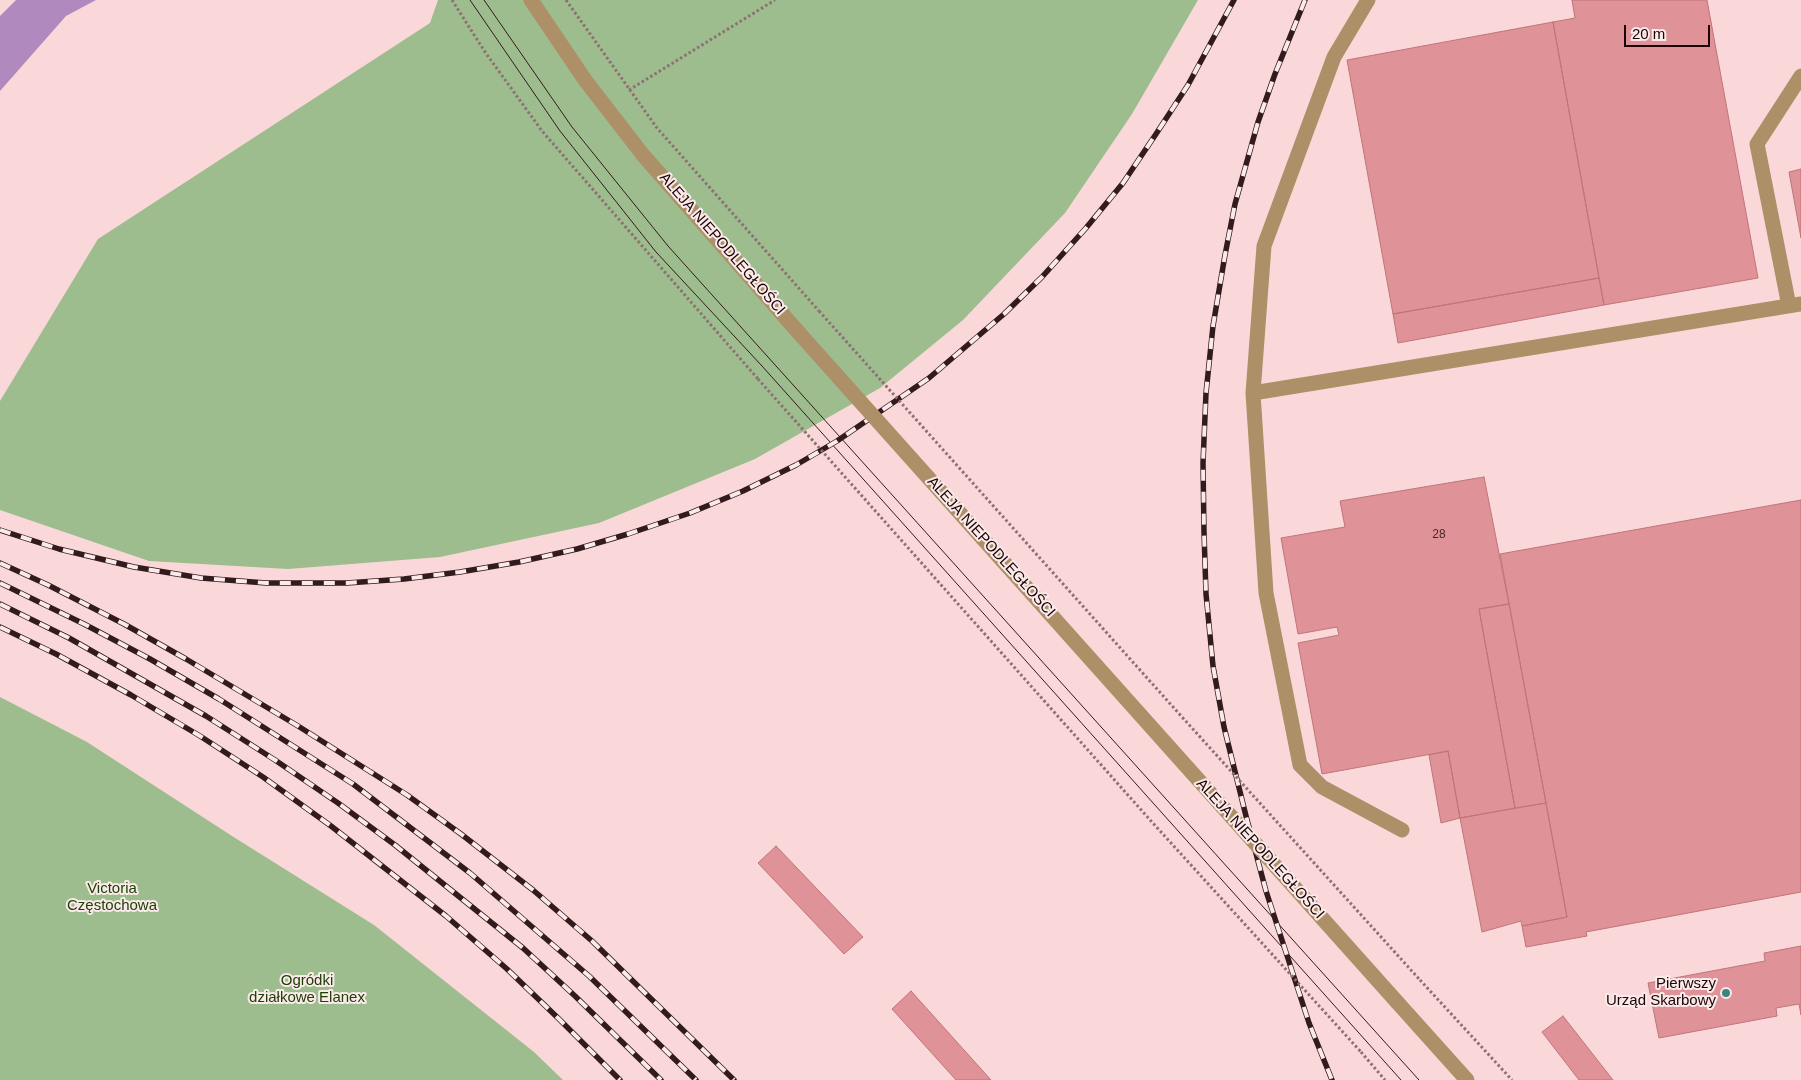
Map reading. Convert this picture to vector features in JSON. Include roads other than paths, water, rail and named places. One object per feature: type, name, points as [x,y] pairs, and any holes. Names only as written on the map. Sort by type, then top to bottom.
[{"type":"street","name":"ALEJA NIEPODLEGŁOŚCI","points":[[531,0],[585,80],[643,155],[799,333],[1467,1080]]},
{"type":"street","points":[[1368,0],[1334,57],[1264,246],[1253,393],[1266,593],[1300,765],[1322,787],[1402,830]]},
{"type":"street","points":[[1253,393],[1795,305],[1757,144],[1801,76]]},
{"type":"tram line","points":[[470,0],[560,131],[656,252],[762,366],[1401,1080]]},
{"type":"tram line","points":[[484,0],[572,127],[668,246],[1419,1080]]},
{"type":"railway","points":[[0,530],[59,549],[134,567],[201,578],[266,583],[347,583],[404,579],[460,572],[519,562],[577,549],[690,513],[743,491],[796,465],[837,441],[929,378],[1004,314],[1042,277],[1123,183],[1188,85],[1234,0]]},
{"type":"railway","points":[[1305,0],[1258,122],[1235,204],[1225,255],[1213,326],[1206,393],[1203,463],[1204,532],[1206,594],[1213,666],[1224,727],[1266,891],[1309,1023],[1332,1080]]},
{"type":"railway","points":[[0,563],[124,624],[186,659],[298,726],[407,795],[533,890],[592,941],[734,1080]]},
{"type":"railway","points":[[0,583],[150,659],[219,699],[353,784],[470,873],[589,976],[696,1080]]},
{"type":"railway","points":[[0,604],[69,638],[206,716],[338,803],[395,845],[523,948],[661,1080]]},
{"type":"railway","points":[[0,627],[56,654],[200,736],[263,777],[331,826],[446,916],[507,969],[620,1080]]},
{"type":"place","name":"Pierwszy Urząd Skarbowy","points":[[1726,993]]},
{"type":"park label","name":"Victoria Częstochowa","points":[[112,898]]},
{"type":"park label","name":"Ogródki działkowe Elanex","points":[[307,990]]}]
